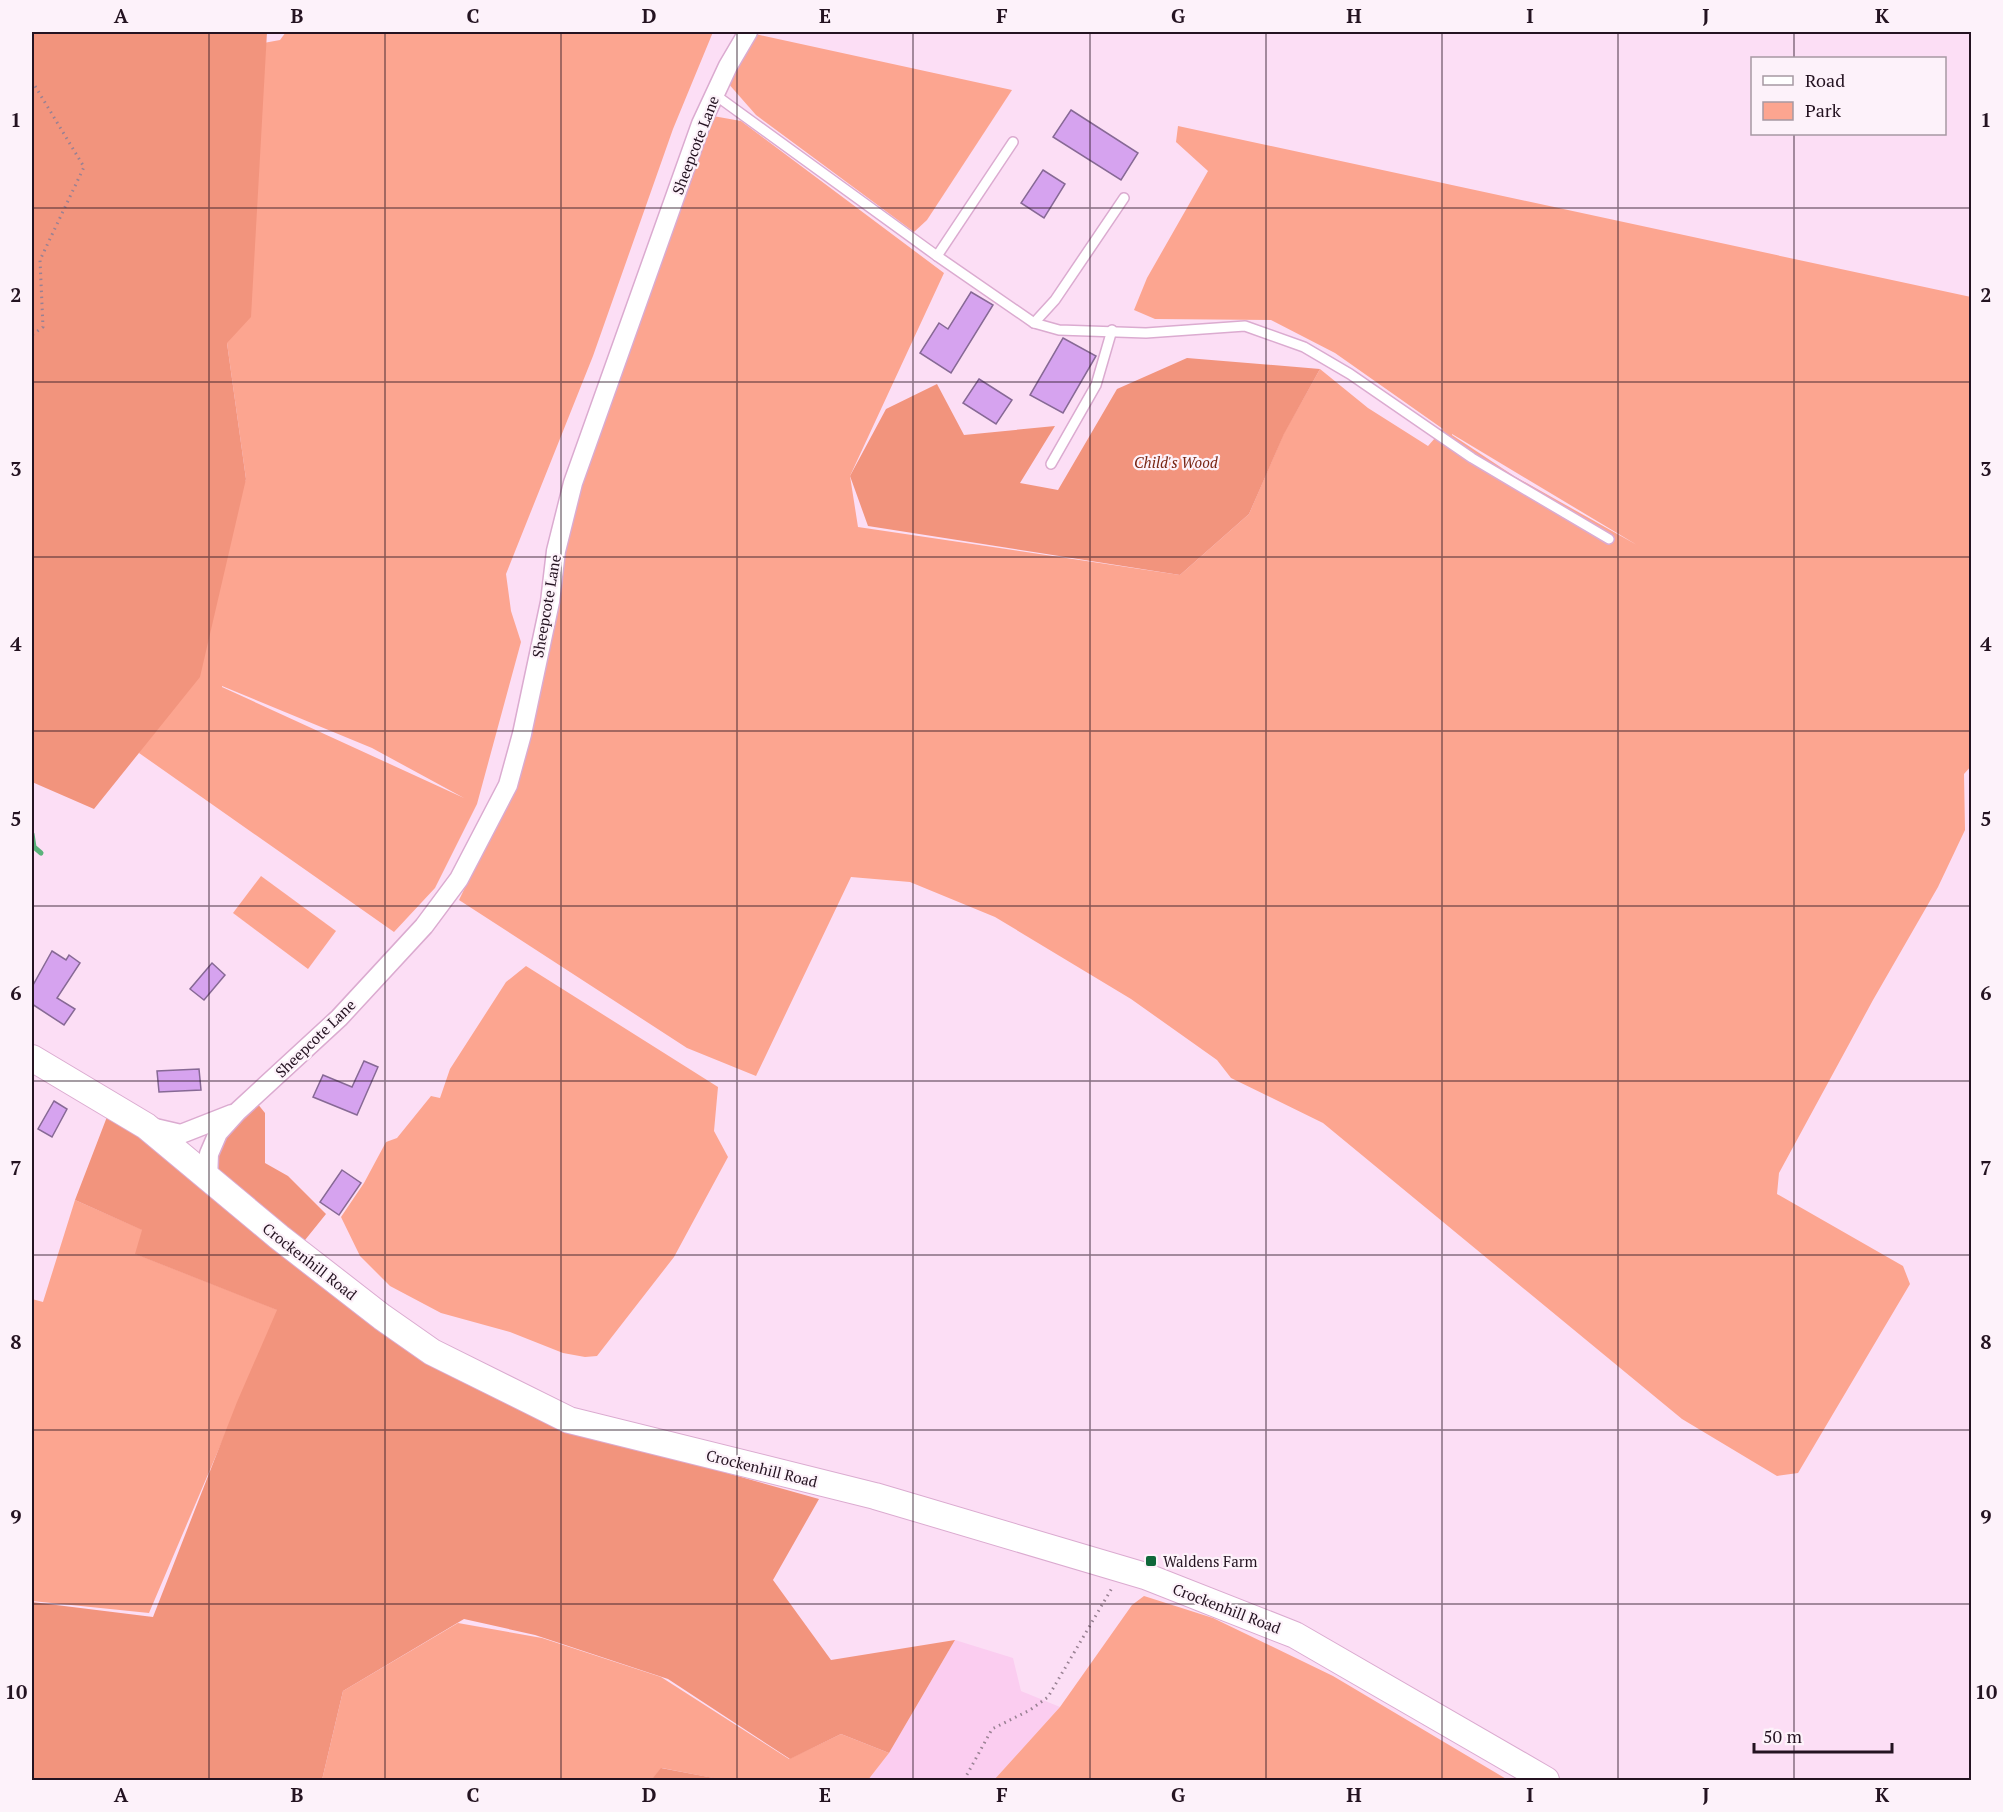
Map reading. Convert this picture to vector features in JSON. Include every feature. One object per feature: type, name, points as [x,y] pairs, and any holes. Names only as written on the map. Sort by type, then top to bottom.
[{"type":"main road","name":"Crockenhill Road","points":[[32,1058],[146,1126],[208,1180],[382,1317],[432,1352],[569,1420],[875,1496],[1122,1568],[1295,1635],[1546,1780]]},
{"type":"street","name":"Sheepcote Lane","points":[[208,1180],[210,1154],[218,1133],[237,1112],[339,1018],[424,926],[459,879],[508,785],[522,734],[550,602],[556,551],[573,483],[714,94],[748,32]]},
{"type":"street","name":"Sheepcote Lane","points":[[146,1126],[181,1134],[237,1112]]},
{"type":"lane","points":[[714,94],[937,256],[1034,323],[1059,330],[1112,330],[1146,333],[1245,326],[1304,347],[1350,374],[1472,458],[1609,539]]},
{"type":"lane","points":[[937,256],[1013,142]]},
{"type":"lane","points":[[1034,323],[1055,300],[1124,198]]},
{"type":"lane","points":[[1051,464],[1096,385],[1112,330]]},
{"type":"path","points":[[32,81],[84,166],[40,260],[43,327],[32,335]]},
{"type":"path","points":[[964,1780],[992,1729],[1030,1710],[1048,1696],[1122,1568]]},
{"type":"shaded area","points":[[955,1640],[1013,1658],[1021,1691],[1060,1707],[994,1780],[868,1780],[889,1753]]},
{"type":"green space","points":[[32,32],[267,32],[251,317],[227,343],[246,479],[200,677],[94,809],[32,782]]},
{"type":"green space","points":[[286,32],[713,32],[673,129],[593,356],[506,574],[511,611],[521,642],[477,804],[435,888],[394,932],[139,753],[246,479],[227,343],[253,45],[280,40]],"holes":[[[222,686],[372,748],[464,798]]]},
{"type":"green space","points":[[755,34],[1012,90],[927,220],[914,232],[756,115],[727,82]]},
{"type":"green space","points":[[713,116],[741,121],[944,273],[850,476],[858,527],[1180,575],[1249,514],[1284,433],[1320,369],[1368,408],[1428,446],[1443,429],[1335,353],[1271,320],[1155,319],[1134,310],[1147,278],[1208,171],[1176,142],[1178,126],[1971,297],[1972,765],[1964,774],[1965,830],[1938,887],[1873,1000],[1779,1173],[1777,1194],[1903,1266],[1910,1284],[1798,1473],[1777,1476],[1682,1419],[1323,1123],[1231,1078],[1217,1060],[1131,999],[995,917],[910,882],[851,877],[756,1076],[687,1048],[459,900],[521,772],[556,608],[572,514],[655,268]],"holes":[[[1452,434],[1637,545],[1514,476]]]},
{"type":"green space","name":"Child's Wood","points":[[1187,358],[1320,369],[1284,434],[1249,514],[1180,575],[868,526],[850,476],[886,409],[937,384],[964,435],[1055,426],[1020,483],[1058,490],[1117,389]]},
{"type":"green space","points":[[261,876],[336,931],[308,969],[233,913]]},
{"type":"green space","points":[[526,966],[718,1087],[714,1131],[728,1157],[674,1257],[597,1356],[585,1357],[563,1353],[510,1332],[441,1313],[390,1286],[360,1256],[341,1217],[364,1183],[386,1142],[397,1138],[431,1096],[440,1098],[450,1069],[506,982]]},
{"type":"green space","points":[[257,1103],[265,1113],[265,1163],[288,1176],[326,1214],[301,1245],[214,1178],[217,1153],[221,1143],[232,1128]]},
{"type":"green space","points":[[110,1109],[428,1360],[663,1455],[819,1499],[773,1580],[831,1660],[955,1640],[889,1753],[841,1734],[790,1759],[668,1679],[535,1635],[464,1619],[343,1691],[322,1780],[32,1780],[32,1602],[153,1617],[237,1402],[277,1310],[135,1254],[142,1230],[75,1200]]},
{"type":"green space","points":[[75,1200],[143,1230],[136,1254],[278,1310],[149,1613],[32,1601],[32,1299],[43,1302]]},
{"type":"green space","points":[[1144,1596],[1213,1618],[1333,1676],[1508,1780],[994,1780],[1060,1707],[1132,1605]]},
{"type":"green space","points":[[458,1623],[542,1638],[661,1677],[789,1759],[841,1734],[889,1753],[868,1780],[715,1780],[662,1768],[651,1780],[322,1780],[343,1691]]},
{"type":"green space","points":[[661,1768],[714,1778],[715,1780],[651,1780]]},
{"type":"building","points":[[1071,110],[1138,153],[1121,180],[1053,137]]},
{"type":"building","points":[[1043,170],[1065,184],[1044,218],[1021,203]]},
{"type":"building","points":[[971,292],[993,305],[951,373],[920,353],[939,323],[948,329]]},
{"type":"building","points":[[1063,338],[1096,356],[1063,413],[1030,395]]},
{"type":"building","points":[[979,379],[1012,400],[996,424],[963,403]]},
{"type":"building","points":[[52,951],[66,960],[69,955],[80,963],[57,998],[75,1009],[64,1025],[32,1004],[32,987]]},
{"type":"building","points":[[212,963],[225,975],[204,1000],[190,989]]},
{"type":"building","points":[[364,1061],[378,1067],[357,1115],[313,1097],[323,1075],[352,1087]]},
{"type":"building","points":[[199,1069],[201,1090],[159,1092],[157,1071]]},
{"type":"building","points":[[54,1101],[67,1109],[52,1137],[38,1129]]},
{"type":"building","points":[[342,1170],[361,1183],[339,1215],[320,1202]]},
{"type":"waterway","points":[[32,834],[34,847],[41,853]]},
{"type":"place","name":"Waldens Farm","points":[[1151,1561]]}]
